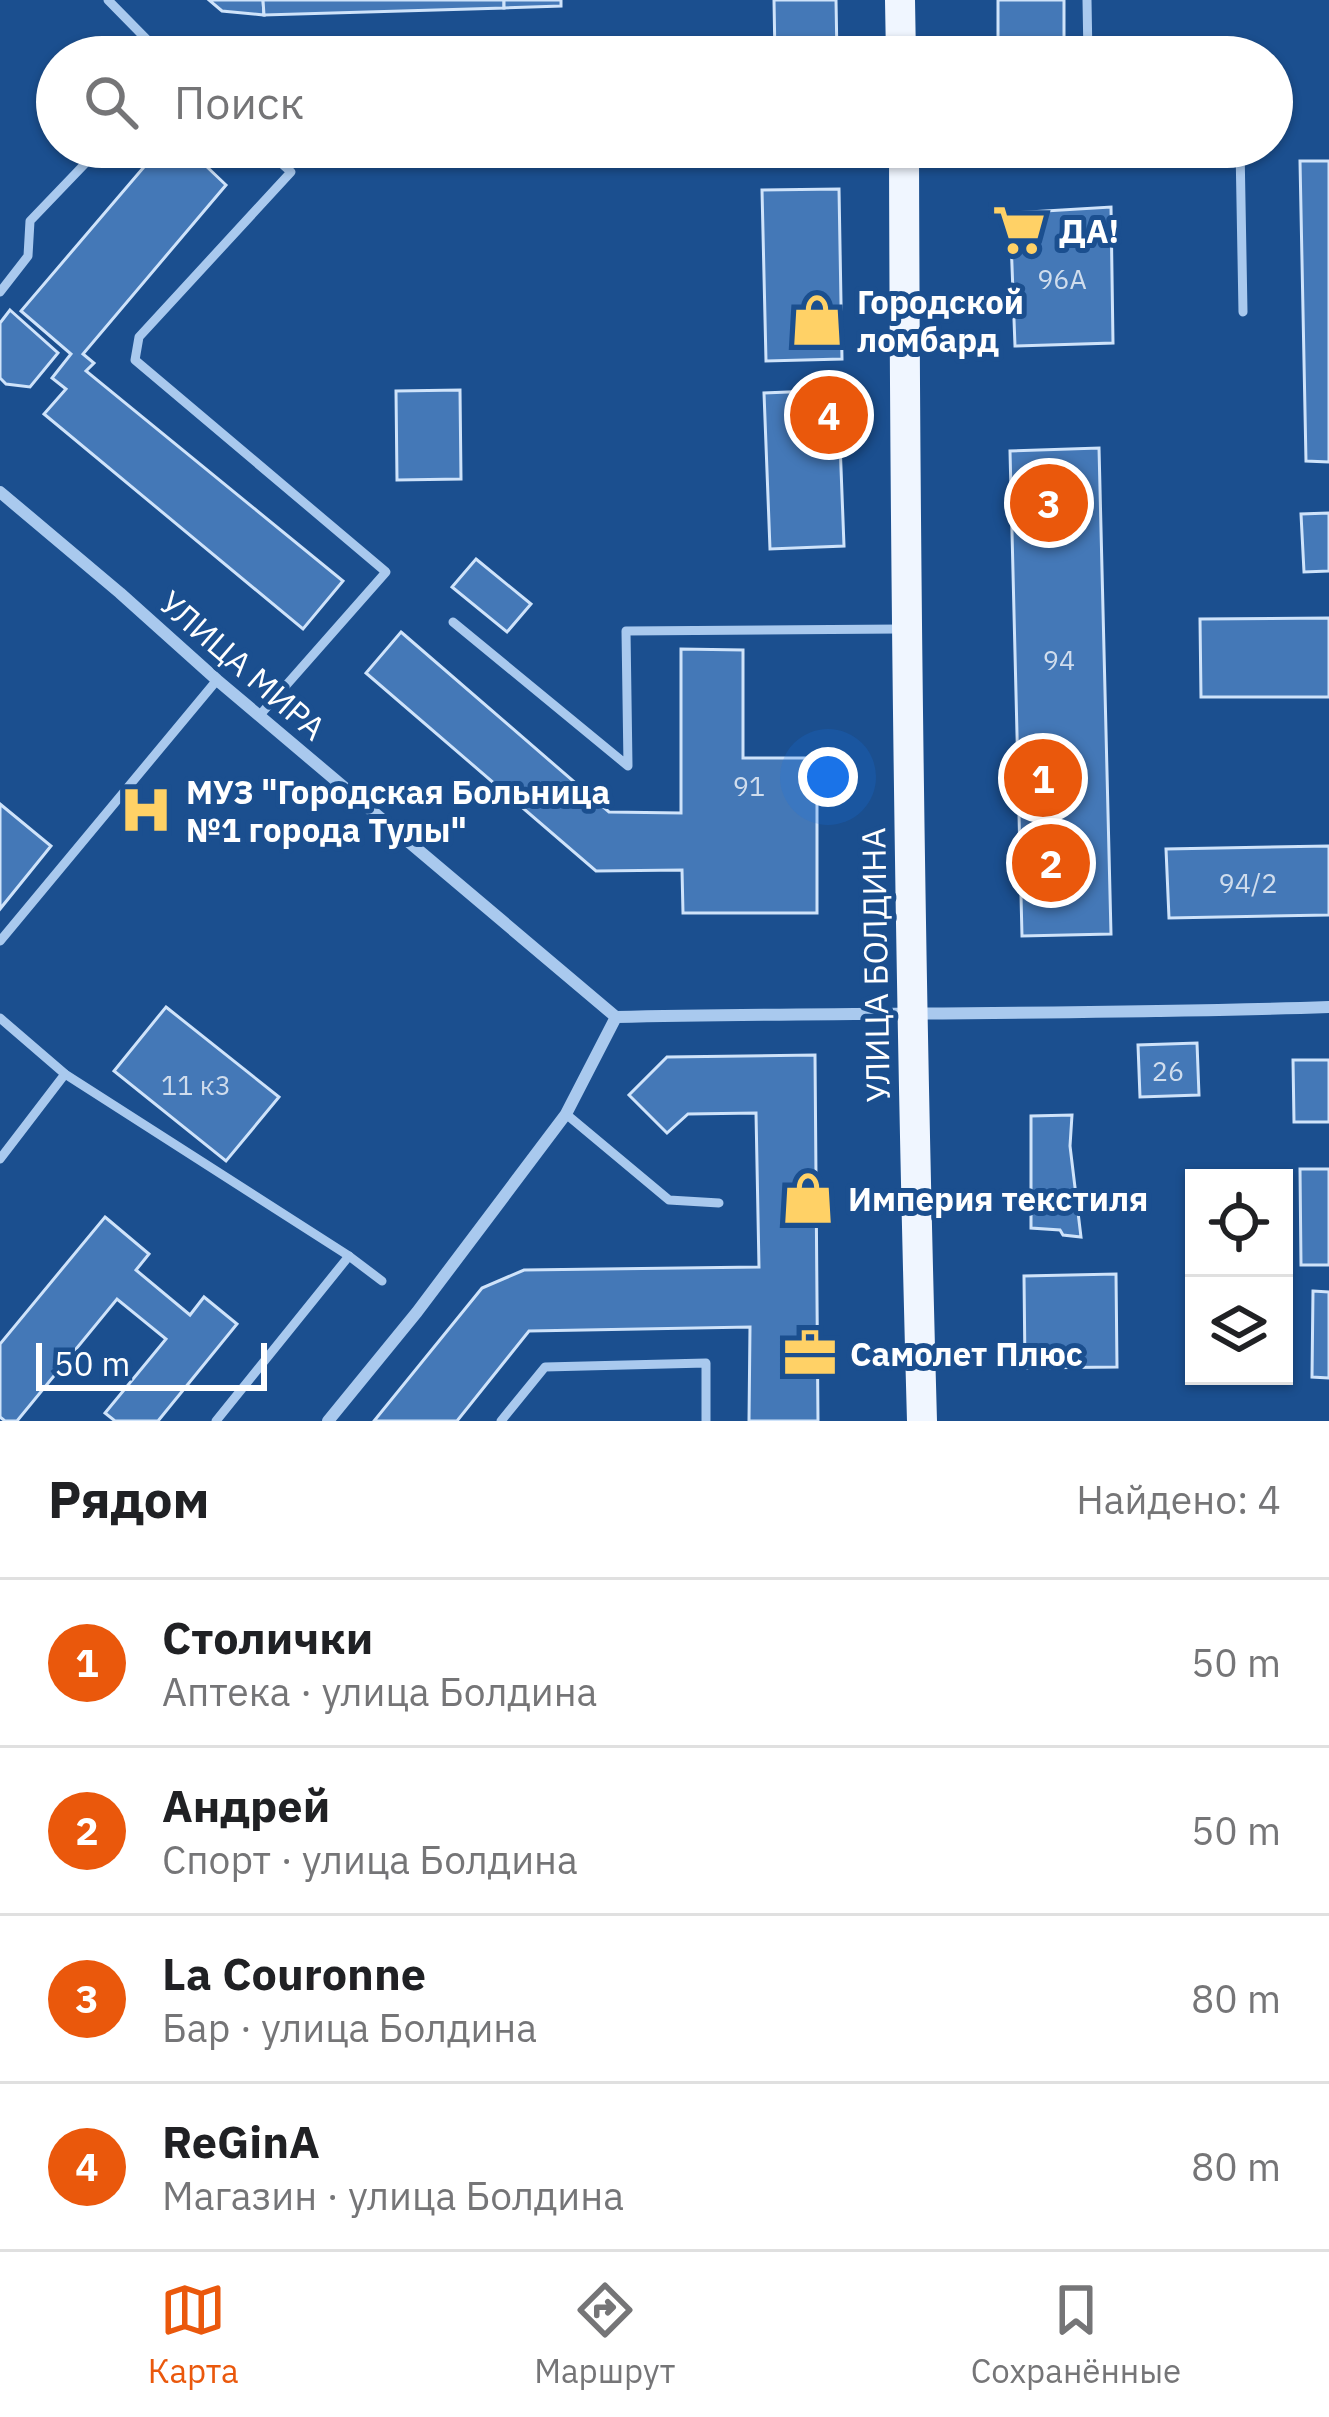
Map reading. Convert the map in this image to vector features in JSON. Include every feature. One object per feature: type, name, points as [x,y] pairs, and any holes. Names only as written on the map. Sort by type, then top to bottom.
[{"type":"main road","points":[[900,0],[901,36]]},
{"type":"main road","name":"УЛИЦА БОЛДИНА","points":[[904,168],[905,629],[922,1421]]},
{"type":"street","name":"УЛИЦА МИРА","points":[[0,492],[616,1017]]},
{"type":"street","points":[[328,1421],[566,1114],[616,1017],[1329,1007]]},
{"type":"lane","points":[[108,0],[143,36]]},
{"type":"lane","points":[[1087,0],[1088,36]]},
{"type":"lane","points":[[0,292],[28,256],[30,221],[81,168]]},
{"type":"lane","points":[[259,716],[386,572],[135,360],[139,337],[291,172],[286,168]]},
{"type":"lane","points":[[1240,168],[1243,312]]},
{"type":"lane","points":[[453,622],[628,766],[626,631],[905,629]]},
{"type":"lane","points":[[0,940],[217,680]]},
{"type":"lane","points":[[0,1018],[65,1075],[382,1281]]},
{"type":"lane","points":[[0,1159],[65,1075]]},
{"type":"lane","points":[[566,1114],[669,1200],[719,1203]]},
{"type":"lane","points":[[216,1421],[349,1256]]},
{"type":"lane","points":[[501,1421],[545,1366],[706,1363],[706,1421]]},
{"type":"building","points":[[209,0],[263,0],[264,15],[222,11]]},
{"type":"building","points":[[263,0],[504,0],[504,8],[264,15]]},
{"type":"building","points":[[504,0],[561,0],[561,6],[504,8]]},
{"type":"building","points":[[774,0],[836,0],[837,36],[775,36]]},
{"type":"building","points":[[998,0],[1064,0],[1064,36],[998,36]]},
{"type":"building","points":[[1300,161],[1329,161],[1329,462],[1306,461]]},
{"type":"building","points":[[143,168],[208,168],[226,185],[83,354],[94,363],[86,371],[343,581],[303,629],[44,414],[66,389],[52,378],[71,354],[21,311]]},
{"type":"building","points":[[839,189],[842,359],[766,361],[762,190]]},
{"type":"building","points":[[1111,207],[1113,343],[1015,346],[1010,213]]},
{"type":"building","points":[[10,310],[58,353],[30,387],[6,384],[0,378],[0,323]]},
{"type":"building","points":[[460,390],[461,479],[397,480],[396,391]]},
{"type":"building","points":[[838,390],[844,546],[770,549],[764,393]]},
{"type":"building","points":[[1099,448],[1111,934],[1022,936],[1010,451]]},
{"type":"building","points":[[1329,513],[1329,571],[1304,572],[1301,514]]},
{"type":"building","points":[[476,559],[531,604],[507,632],[452,587]]},
{"type":"building","points":[[1329,618],[1329,697],[1201,697],[1200,619]]},
{"type":"building","points":[[401,632],[609,812],[681,813],[681,649],[743,650],[743,758],[817,758],[817,913],[683,913],[682,870],[596,871],[366,673]]},
{"type":"building","points":[[0,804],[51,846],[0,909]]},
{"type":"building","points":[[1329,846],[1329,915],[1169,918],[1166,849]]},
{"type":"building","points":[[166,1007],[279,1097],[226,1161],[114,1071]]},
{"type":"building","points":[[1197,1043],[1199,1095],[1140,1097],[1138,1045]]},
{"type":"building","points":[[815,1055],[818,1421],[749,1421],[750,1327],[529,1331],[457,1421],[374,1421],[482,1288],[524,1270],[759,1267],[756,1113],[688,1114],[667,1133],[629,1095],[667,1057]]},
{"type":"building","points":[[1293,1060],[1329,1060],[1329,1122],[1294,1122]]},
{"type":"building","points":[[1072,1115],[1070,1146],[1081,1237],[1031,1228],[1031,1116]]},
{"type":"building","points":[[1300,1169],[1329,1169],[1329,1265],[1301,1265]]},
{"type":"building","points":[[105,1217],[149,1254],[136,1270],[190,1315],[204,1297],[237,1324],[158,1421],[115,1421],[105,1413],[166,1339],[117,1299],[17,1421],[5,1421],[0,1417],[0,1344]]},
{"type":"building","points":[[1116,1274],[1117,1367],[1025,1368],[1024,1276]]},
{"type":"building","points":[[1313,1291],[1329,1292],[1329,1378],[1312,1377]]},
{"type":"place","name":"ДА!","points":[[1019,230]]},
{"type":"place","name":"Городской ломбард","points":[[817,320]]},
{"type":"place","name":"ReGinA","points":[[829,415]]},
{"type":"place","name":"La Couronne","points":[[1049,503]]},
{"type":"place","name":"Столички","points":[[1043,778]]},
{"type":"place","name":"МУЗ \"Городская Больница №1 города Тулы\"","points":[[146,810]]},
{"type":"place","name":"Андрей","points":[[1051,863]]},
{"type":"place","name":"Империя текстиля","points":[[808,1198]]},
{"type":"place","name":"Самолет Плюс","points":[[810,1353]]}]
